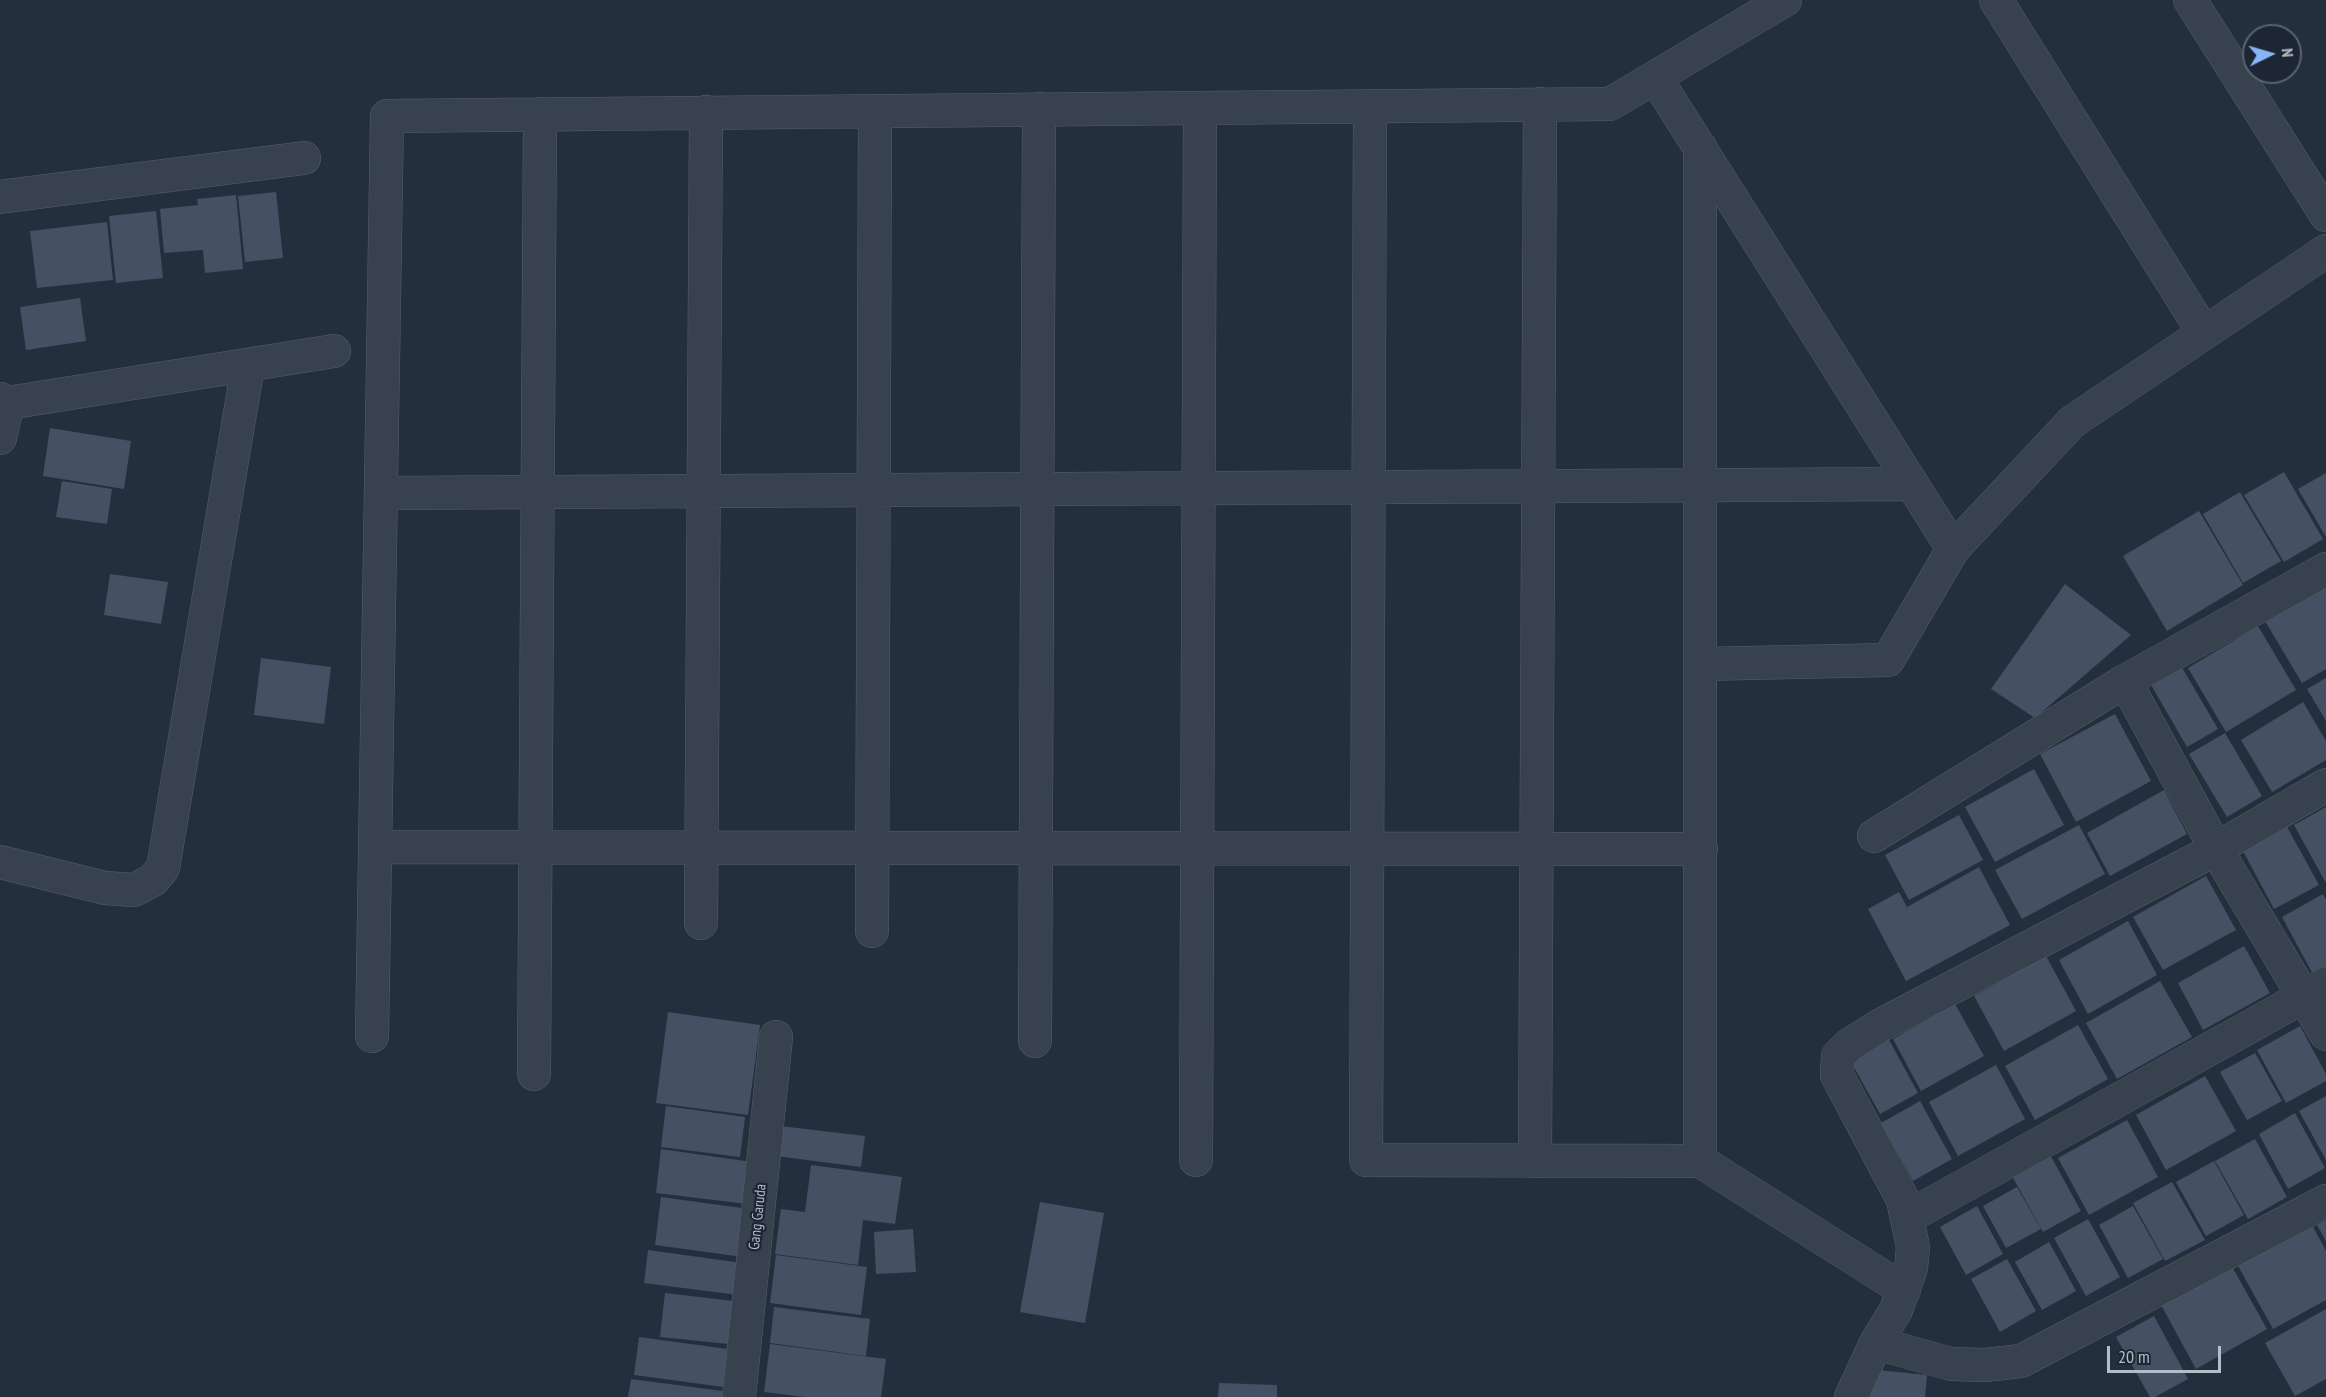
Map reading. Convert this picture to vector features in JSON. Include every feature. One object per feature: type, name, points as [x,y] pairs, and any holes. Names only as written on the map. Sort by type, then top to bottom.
[{"type":"street","points":[[372,1036],[387,116],[1610,104],[1785,0]]},
{"type":"street","points":[[1996,0],[2204,333]]},
{"type":"street","points":[[2190,0],[2326,215]]},
{"type":"street","points":[[1655,77],[1953,549]]},
{"type":"street","points":[[1535,1161],[1540,104]]},
{"type":"street","points":[[1370,106],[1366,1160],[1700,1161],[1904,1290]]},
{"type":"street","points":[[1196,1160],[1200,108]]},
{"type":"street","points":[[1035,1041],[1039,109]]},
{"type":"street","points":[[872,931],[875,111]]},
{"type":"street","points":[[701,924],[706,112]]},
{"type":"street","points":[[534,1074],[540,114]]},
{"type":"street","points":[[1700,147],[1700,1161]]},
{"type":"street","points":[[0,197],[304,158]]},
{"type":"street","points":[[1701,664],[1888,660],[1953,549],[2072,422],[2326,251]]},
{"type":"street","points":[[0,438],[4,401],[248,366],[334,351]]},
{"type":"street","points":[[0,862],[105,888],[134,890],[153,880],[163,868],[248,366]]},
{"type":"street","points":[[381,493],[1912,484]]},
{"type":"street","points":[[1874,836],[2125,681],[2326,569]]},
{"type":"street","points":[[2125,681],[2216,849],[2315,990],[2326,1034]]},
{"type":"street","points":[[1851,1397],[1875,1342],[1896,1310],[1911,1269],[1913,1247],[1903,1200],[1837,1075],[1838,1056],[1849,1045],[1879,1026],[2216,849],[2326,786]]},
{"type":"street","points":[[375,847],[1701,849]]},
{"type":"street","points":[[1908,1217],[2315,990]]},
{"type":"street","name":"Gang Garuda","points":[[739,1397],[776,1037]]},
{"type":"street","points":[[1875,1342],[1951,1364],[1985,1365],[2020,1361],[2326,1201]]},
{"type":"building","points":[[276,192],[283,258],[245,262],[238,196]]},
{"type":"building","points":[[236,195],[243,269],[205,273],[203,250],[164,253],[160,209],[198,205],[197,199]]},
{"type":"building","points":[[156,211],[163,278],[116,283],[109,216]]},
{"type":"building","points":[[107,222],[113,280],[37,288],[30,231]]},
{"type":"building","points":[[80,298],[86,341],[26,350],[20,307]]},
{"type":"building","points":[[50,428],[131,441],[124,489],[43,476]]},
{"type":"building","points":[[2284,472],[2323,539],[2284,562],[2244,495]]},
{"type":"building","points":[[2326,473],[2326,537],[2298,489]]},
{"type":"building","points":[[62,481],[112,489],[107,524],[56,517]]},
{"type":"building","points":[[2240,492],[2281,561],[2243,583],[2203,514]]},
{"type":"building","points":[[2199,511],[2243,585],[2167,631],[2123,556]]},
{"type":"building","points":[[110,574],[168,582],[161,624],[104,615]]},
{"type":"building","points":[[2065,584],[2131,635],[2035,718],[1991,689]]},
{"type":"building","points":[[2326,584],[2326,669],[2302,683],[2265,621]]},
{"type":"building","points":[[2258,626],[2296,690],[2226,732],[2188,668]]},
{"type":"building","points":[[261,658],[331,667],[324,724],[254,715]]},
{"type":"building","points":[[2180,664],[2218,729],[2187,747],[2150,683]]},
{"type":"building","points":[[2326,678],[2326,721],[2307,689]]},
{"type":"building","points":[[2303,702],[2326,741],[2326,760],[2272,792],[2241,740]]},
{"type":"building","points":[[2115,714],[2151,781],[2076,822],[2040,754]]},
{"type":"building","points":[[2225,733],[2262,796],[2227,817],[2189,754]]},
{"type":"building","points":[[2034,769],[2064,825],[1995,862],[1965,807]]},
{"type":"building","points":[[2164,790],[2187,834],[2110,876],[2087,833]]},
{"type":"building","points":[[2326,807],[2326,883],[2294,825]]},
{"type":"building","points":[[1959,815],[1983,860],[1909,900],[1885,855]]},
{"type":"building","points":[[2079,825],[2105,874],[2022,919],[1995,870]]},
{"type":"building","points":[[2286,825],[2319,885],[2274,909],[2242,849]]},
{"type":"building","points":[[1979,867],[2010,925],[1906,981],[1868,909],[1899,892],[1907,907]]},
{"type":"building","points":[[2206,876],[2236,930],[2163,970],[2133,917]]},
{"type":"building","points":[[2323,894],[2326,900],[2326,970],[2314,976],[2282,917]]},
{"type":"building","points":[[2128,921],[2157,975],[2088,1014],[2059,960]]},
{"type":"building","points":[[2244,946],[2270,993],[2203,1030],[2178,983]]},
{"type":"building","points":[[2046,956],[2076,1011],[2004,1051],[1974,996]]},
{"type":"building","points":[[2160,981],[2192,1037],[2117,1079],[2086,1023]]},
{"type":"building","points":[[1955,1004],[1984,1056],[1921,1091],[1893,1039]]},
{"type":"building","points":[[668,1012],[760,1025],[748,1115],[656,1103]]},
{"type":"building","points":[[2078,1025],[2108,1079],[2035,1120],[2005,1066]]},
{"type":"building","points":[[2300,1026],[2326,1074],[2326,1081],[2286,1103],[2257,1050]]},
{"type":"building","points":[[1888,1038],[1918,1093],[1880,1114],[1850,1060]]},
{"type":"building","points":[[2255,1053],[2282,1101],[2247,1120],[2220,1072]]},
{"type":"building","points":[[1996,1065],[2025,1119],[1958,1156],[1929,1102]]},
{"type":"building","points":[[2205,1076],[2236,1131],[2166,1170],[2136,1115]]},
{"type":"building","points":[[2326,1096],[2326,1160],[2299,1111]]},
{"type":"building","points":[[1920,1101],[1952,1159],[1913,1181],[1881,1123]]},
{"type":"building","points":[[666,1106],[745,1117],[740,1157],[661,1147]]},
{"type":"building","points":[[2295,1113],[2325,1168],[2288,1189],[2259,1134]]},
{"type":"building","points":[[2127,1120],[2158,1177],[2089,1215],[2058,1158]]},
{"type":"building","points":[[780,1126],[865,1136],[861,1167],[776,1156]]},
{"type":"building","points":[[2255,1139],[2287,1197],[2248,1219],[2215,1161]]},
{"type":"building","points":[[661,1149],[752,1162],[747,1204],[656,1193]]},
{"type":"building","points":[[2049,1153],[2081,1211],[2043,1232],[2011,1174]]},
{"type":"building","points":[[2214,1161],[2244,1215],[2206,1236],[2176,1182]]},
{"type":"building","points":[[811,1165],[902,1177],[895,1224],[863,1220],[858,1265],[775,1254],[781,1209],[805,1212]]},
{"type":"building","points":[[2172,1182],[2205,1240],[2165,1261],[2133,1203]]},
{"type":"building","points":[[2017,1187],[2041,1229],[2006,1248],[1983,1206]]},
{"type":"building","points":[[661,1197],[749,1209],[743,1257],[655,1245]]},
{"type":"building","points":[[1040,1202],[1104,1213],[1085,1323],[1020,1312]]},
{"type":"building","points":[[1977,1206],[2003,1254],[1966,1275],[1940,1227]]},
{"type":"building","points":[[2133,1206],[2163,1259],[2128,1278],[2099,1225]]},
{"type":"building","points":[[2088,1219],[2120,1277],[2086,1296],[2054,1238]]},
{"type":"building","points":[[2326,1220],[2326,1241],[2317,1225]]},
{"type":"building","points":[[2311,1223],[2326,1251],[2326,1300],[2273,1329],[2237,1264]]},
{"type":"building","points":[[913,1229],[916,1272],[876,1274],[874,1232]]},
{"type":"building","points":[[2049,1242],[2076,1291],[2042,1310],[2015,1262]]},
{"type":"building","points":[[648,1250],[742,1263],[738,1295],[644,1283]]},
{"type":"building","points":[[776,1255],[867,1267],[861,1315],[770,1303]]},
{"type":"building","points":[[2007,1259],[2036,1311],[2000,1332],[1971,1279]]},
{"type":"building","points":[[2230,1263],[2267,1329],[2196,1369],[2160,1303]]},
{"type":"building","points":[[665,1293],[742,1302],[738,1345],[660,1337]]},
{"type":"building","points":[[774,1307],[870,1319],[866,1356],[770,1343]]},
{"type":"building","points":[[2326,1309],[2326,1379],[2295,1396],[2265,1343]]},
{"type":"building","points":[[2154,1316],[2188,1379],[2155,1397],[2150,1397],[2116,1337]]},
{"type":"building","points":[[639,1337],[735,1350],[731,1388],[634,1375]]},
{"type":"building","points":[[770,1344],[886,1359],[881,1397],[805,1397],[764,1392]]},
{"type":"building","points":[[1868,1369],[1927,1375],[1925,1397],[1865,1397]]},
{"type":"building","points":[[631,1379],[730,1392],[729,1397],[628,1397]]},
{"type":"building","points":[[1219,1383],[1277,1385],[1277,1397],[1218,1397]]}]
